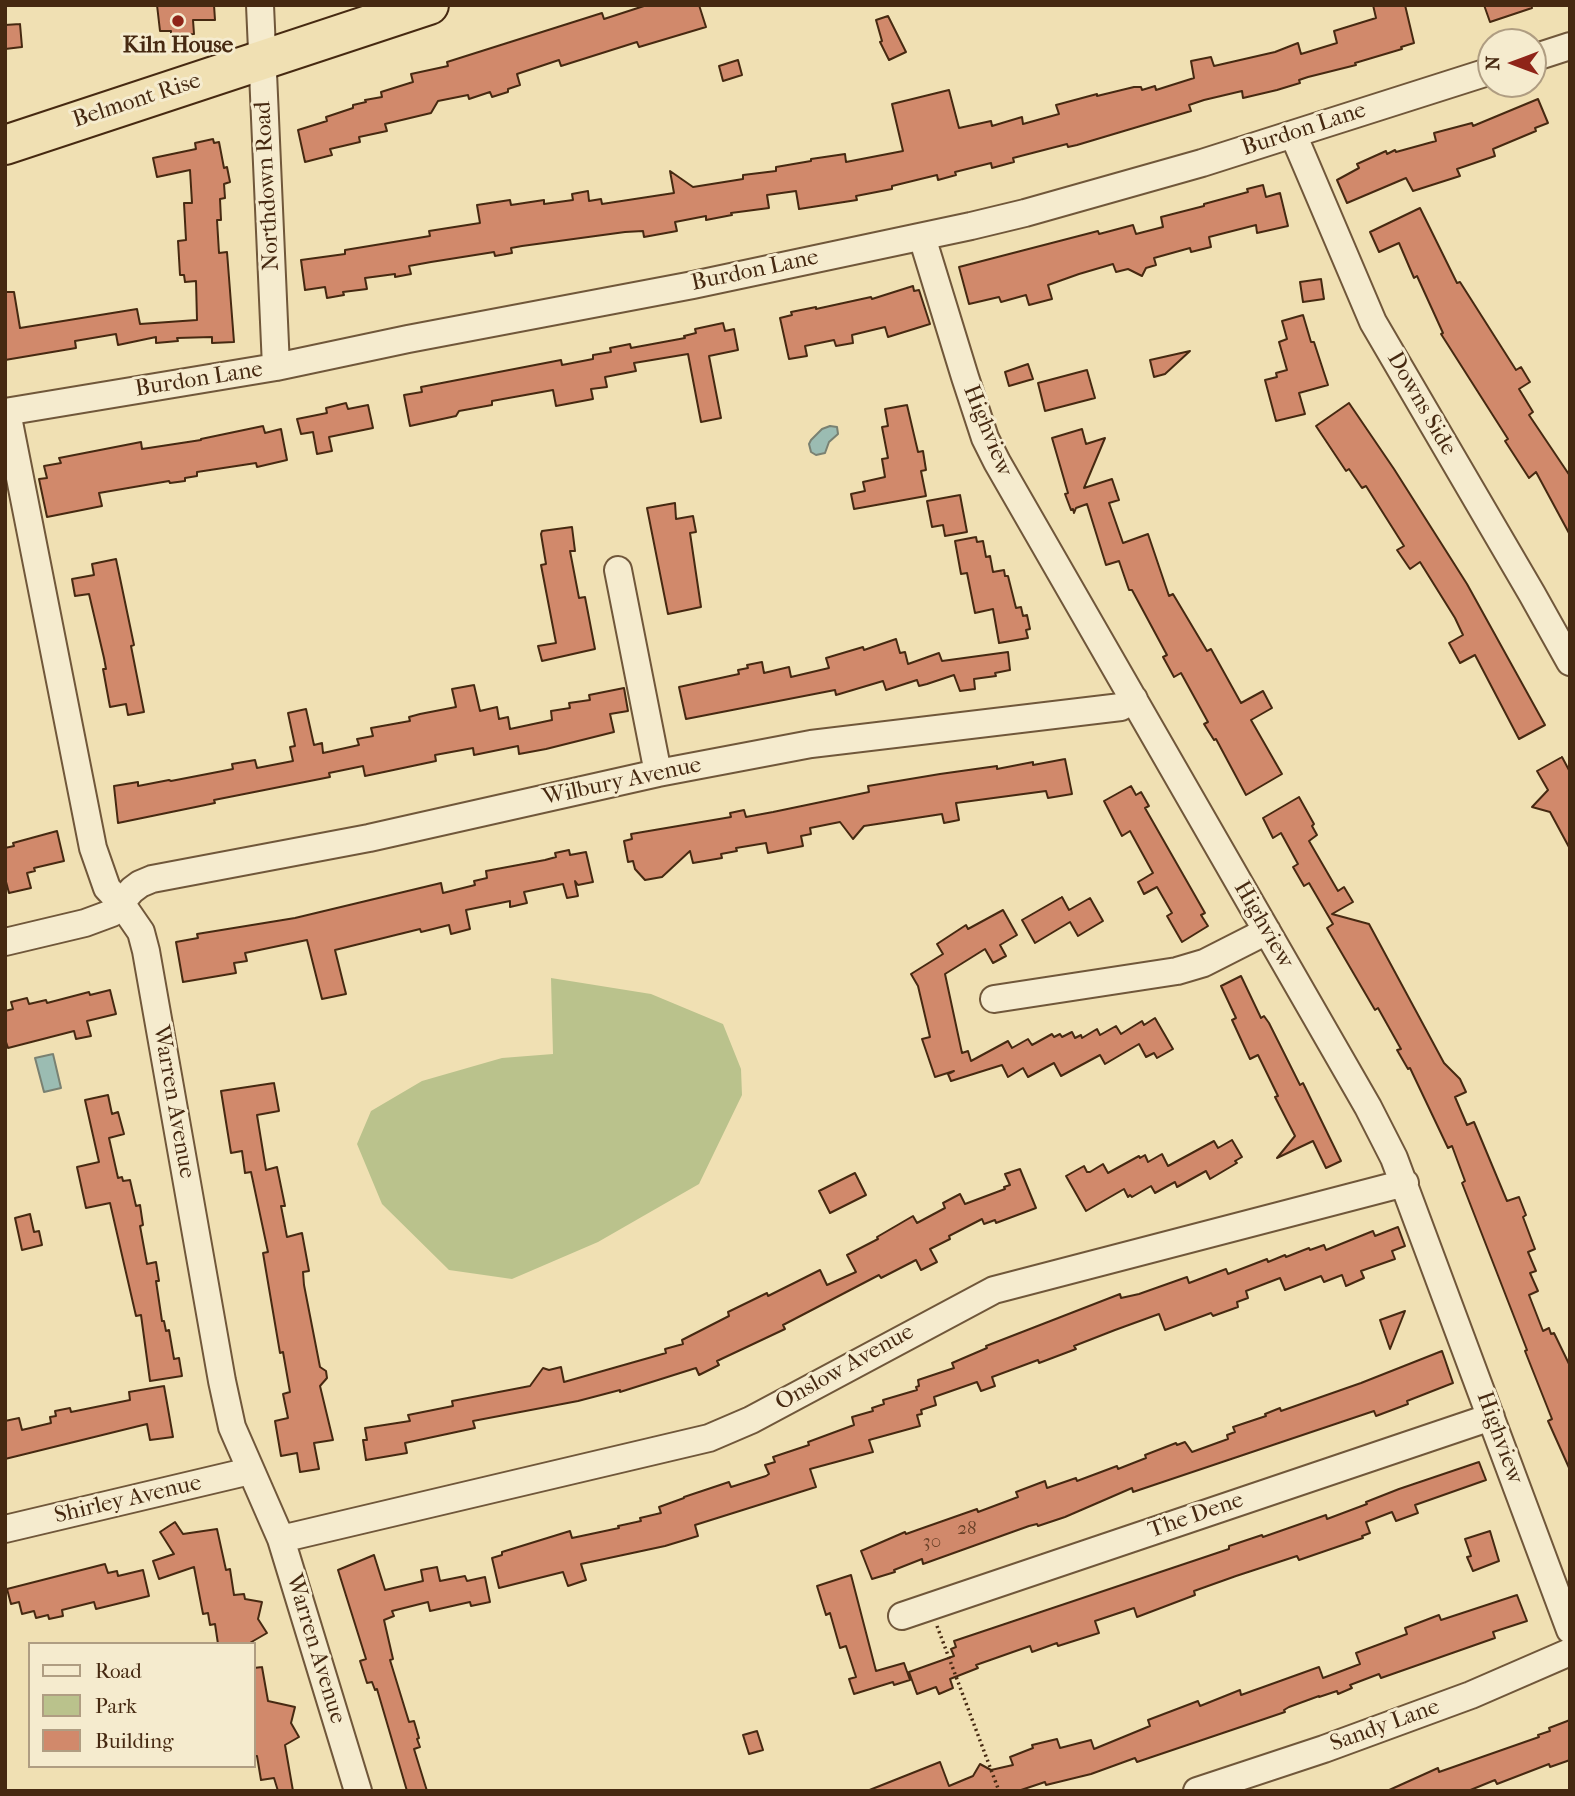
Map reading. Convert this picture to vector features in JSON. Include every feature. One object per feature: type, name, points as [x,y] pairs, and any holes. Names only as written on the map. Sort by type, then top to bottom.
[{"type":"highway","name":"Belmont Rise","points":[[5,145],[429,5]]},
{"type":"street","name":"Northdown Road","points":[[260,5],[276,367]]},
{"type":"street","points":[[1547,53],[1570,46]]},
{"type":"street","name":"Burdon Lane","points":[[6,412],[276,367],[922,237],[1037,210],[1202,163],[1477,75]]},
{"type":"street","name":"Downs Side","points":[[1293,134],[1373,322],[1570,662]]},
{"type":"street","name":"Highview","points":[[922,237],[985,438],[1009,485],[1368,1107],[1405,1183],[1570,1630]]},
{"type":"street","name":"Warren Avenue","points":[[6,412],[93,848],[107,888],[141,932],[146,951],[232,1427],[281,1539],[358,1791]]},
{"type":"street","points":[[618,570],[658,774]]},
{"type":"street","name":"Wilbury Avenue","points":[[5,942],[85,923],[112,913],[140,884],[152,879],[369,838],[658,774],[811,744],[1121,707],[1134,699]]},
{"type":"street","points":[[994,999],[1177,971],[1204,963],[1267,931]]},
{"type":"street","name":"Onslow Avenue","points":[[281,1539],[709,1438],[751,1420],[994,1290],[1405,1183]]},
{"type":"street","name":"The Dene","points":[[902,1616],[1491,1417]]},
{"type":"street","name":"Shirley Avenue","points":[[5,1529],[250,1471]]},
{"type":"street","name":"Sandy Lane","points":[[1197,1791],[1324,1749],[1471,1695],[1570,1652]]},
{"type":"path","points":[[929,1605],[999,1791]]},
{"type":"green space","points":[[551,978],[651,994],[723,1024],[741,1069],[742,1095],[699,1184],[598,1242],[512,1279],[449,1270],[382,1204],[357,1144],[371,1111],[422,1081],[502,1058],[553,1054]]},
{"type":"water","points":[[837,427],[838,434],[829,442],[825,453],[816,455],[811,452],[811,440],[822,429]]},
{"type":"water","points":[[53,1054],[61,1088],[44,1092],[35,1058]]},
{"type":"building","name":"Kiln House","points":[[157,5],[214,5],[215,20],[193,20],[194,34],[171,35],[171,31],[160,31]]},
{"type":"building","points":[[647,5],[699,5],[706,27],[639,47],[637,42],[561,66],[559,60],[517,74],[520,85],[508,89],[508,92],[492,97],[490,92],[469,99],[468,95],[438,101],[431,113],[385,124],[387,131],[359,137],[360,142],[330,149],[332,155],[305,162],[298,130],[327,121],[326,117],[353,108],[353,105],[366,102],[365,100],[382,97],[381,92],[413,82],[411,74],[448,66],[447,62],[602,13],[604,19]]},
{"type":"building","points":[[1373,5],[1405,5],[1414,43],[1355,63],[1356,65],[1299,80],[1300,83],[1277,90],[1243,98],[1242,91],[1204,100],[1189,105],[1191,111],[1077,145],[1068,147],[1067,144],[1013,158],[1014,162],[992,168],[991,163],[955,172],[956,175],[938,180],[937,175],[892,186],[892,189],[856,196],[857,200],[799,209],[796,191],[767,195],[769,208],[731,213],[732,215],[706,220],[706,216],[675,222],[677,231],[644,237],[643,231],[625,232],[511,248],[512,253],[495,256],[494,252],[409,266],[411,274],[365,278],[367,289],[343,292],[344,295],[327,298],[325,287],[305,290],[301,260],[345,254],[345,250],[430,236],[429,231],[480,223],[477,205],[510,200],[511,205],[544,200],[544,204],[573,200],[572,194],[588,191],[589,201],[601,199],[602,204],[674,193],[670,171],[693,187],[743,179],[743,175],[776,171],[776,167],[811,159],[845,154],[846,162],[903,151],[892,104],[949,90],[959,128],[991,121],[992,126],[1022,117],[1023,124],[1059,114],[1056,105],[1134,87],[1141,87],[1142,90],[1155,86],[1156,90],[1194,78],[1191,61],[1211,57],[1214,66],[1275,52],[1298,43],[1301,54],[1337,43],[1334,31],[1376,18]]},
{"type":"building","points":[[1484,5],[1531,5],[1532,8],[1490,22]]},
{"type":"building","points":[[888,16],[906,52],[889,60],[880,42],[882,41],[876,20]]},
{"type":"building","points":[[20,24],[22,47],[5,49],[5,25]]},
{"type":"building","points":[[738,60],[742,75],[723,81],[719,66]]},
{"type":"building","points":[[1538,99],[1548,123],[1535,128],[1536,131],[1493,149],[1495,156],[1457,169],[1460,176],[1413,191],[1406,178],[1347,203],[1337,180],[1359,168],[1357,164],[1386,151],[1387,154],[1436,141],[1434,133],[1472,123],[1473,126]]},
{"type":"building","points":[[213,139],[214,143],[219,142],[230,182],[224,184],[225,198],[220,199],[221,220],[217,220],[219,253],[227,252],[234,342],[212,343],[212,337],[177,338],[178,341],[156,343],[156,337],[118,345],[116,334],[75,341],[76,348],[5,360],[5,292],[14,292],[20,328],[137,309],[140,324],[197,320],[196,281],[185,282],[184,275],[180,275],[178,241],[186,240],[184,203],[192,203],[190,170],[157,177],[153,158],[196,149],[195,143]]},
{"type":"building","points":[[1263,185],[1266,197],[1280,193],[1288,226],[1257,233],[1256,225],[1209,237],[1211,247],[1191,252],[1190,248],[1154,258],[1156,265],[1146,268],[1142,276],[1128,269],[1116,272],[1113,264],[1079,274],[1048,285],[1052,299],[1029,305],[1026,295],[1001,302],[999,297],[969,304],[959,267],[1098,231],[1099,234],[1133,225],[1136,234],[1163,227],[1161,217],[1204,206]]},
{"type":"building","points":[[1420,208],[1457,283],[1460,282],[1516,370],[1521,367],[1530,382],[1519,389],[1533,412],[1529,415],[1570,476],[1570,535],[1536,472],[1529,478],[1505,441],[1508,439],[1441,334],[1443,333],[1417,276],[1414,278],[1399,243],[1379,252],[1370,232]]},
{"type":"building","points":[[1321,279],[1324,299],[1303,302],[1300,282]]},
{"type":"building","points":[[913,286],[914,291],[919,290],[930,324],[888,337],[885,327],[852,335],[853,343],[836,346],[834,340],[805,346],[807,356],[789,359],[780,318],[792,315],[791,312],[871,297],[872,299]]},
{"type":"building","points":[[1303,315],[1328,385],[1299,393],[1305,414],[1276,421],[1265,380],[1277,377],[1276,373],[1287,370],[1279,342],[1287,339],[1282,321]]},
{"type":"building","points":[[723,323],[725,331],[734,329],[738,350],[709,356],[721,418],[701,422],[688,354],[634,363],[636,371],[605,377],[607,387],[591,389],[593,399],[556,406],[553,390],[492,401],[492,405],[459,411],[456,416],[410,426],[404,395],[422,392],[421,387],[561,360],[562,365],[593,359],[593,355],[611,352],[610,348],[630,344],[631,348],[685,338],[684,336],[696,333],[695,329]]},
{"type":"building","points":[[1190,351],[1165,374],[1154,377],[1150,360]]},
{"type":"building","points":[[1028,364],[1033,379],[1009,386],[1005,372]]},
{"type":"building","points":[[1087,370],[1095,398],[1045,411],[1038,383]]},
{"type":"building","points":[[346,403],[348,409],[368,405],[373,428],[329,437],[332,451],[317,454],[313,432],[301,434],[297,419],[327,413],[326,408]]},
{"type":"building","points":[[1349,403],[1467,584],[1545,725],[1519,739],[1475,655],[1460,663],[1449,643],[1463,635],[1455,618],[1420,562],[1410,569],[1397,550],[1404,546],[1366,486],[1362,488],[1349,469],[1346,471],[1316,426]]},
{"type":"building","points":[[907,405],[918,452],[923,451],[926,470],[921,471],[926,496],[854,509],[851,494],[865,491],[863,482],[885,477],[882,459],[888,458],[882,427],[888,426],[885,409]]},
{"type":"building","points":[[263,426],[265,433],[281,429],[287,460],[257,467],[256,463],[197,472],[197,476],[185,478],[185,481],[169,481],[99,493],[102,506],[47,517],[39,479],[47,478],[44,466],[61,463],[59,458],[141,442],[142,449],[201,440]]},
{"type":"building","points":[[1082,429],[1086,444],[1105,438],[1084,488],[1112,479],[1119,500],[1109,503],[1123,543],[1148,534],[1169,596],[1173,594],[1207,651],[1211,649],[1241,703],[1263,691],[1272,708],[1251,720],[1282,774],[1246,795],[1216,739],[1214,740],[1204,724],[1208,722],[1181,673],[1174,677],[1163,657],[1167,655],[1132,590],[1129,590],[1119,561],[1106,565],[1087,504],[1076,508],[1074,513],[1073,509],[1071,510],[1052,438]]},
{"type":"building","points":[[960,495],[967,532],[945,536],[943,525],[932,527],[927,501]]},
{"type":"building","points":[[675,503],[676,519],[693,516],[696,532],[690,533],[701,607],[668,614],[647,508]]},
{"type":"building","points":[[572,527],[575,551],[570,551],[579,598],[585,597],[595,649],[542,661],[538,646],[556,643],[541,565],[546,564],[541,534],[542,531]]},
{"type":"building","points":[[976,537],[977,542],[983,541],[993,572],[1004,570],[1005,576],[1008,576],[1016,608],[1021,607],[1023,616],[1027,615],[1030,629],[1026,630],[1028,638],[999,643],[993,609],[975,613],[967,573],[961,574],[955,541]]},
{"type":"building","points":[[116,559],[134,645],[131,646],[144,712],[128,715],[126,704],[110,707],[103,669],[106,669],[104,658],[89,594],[75,596],[72,579],[94,575],[92,564]]},
{"type":"building","points":[[896,639],[900,653],[905,652],[908,664],[939,653],[942,661],[1008,652],[1010,670],[995,673],[996,676],[974,679],[975,689],[960,691],[954,675],[919,686],[917,680],[886,690],[883,681],[836,695],[835,690],[686,719],[679,687],[739,674],[738,670],[748,668],[747,665],[762,662],[764,673],[789,667],[791,677],[829,668],[826,658],[863,647],[864,650]]},
{"type":"building","points":[[474,685],[480,711],[497,707],[499,719],[508,717],[510,729],[552,720],[551,711],[570,708],[569,703],[590,700],[589,695],[624,688],[628,711],[610,714],[614,732],[546,749],[519,754],[518,746],[474,755],[473,748],[435,755],[436,761],[365,776],[363,766],[329,773],[330,777],[214,800],[215,803],[118,823],[114,786],[171,781],[233,769],[232,764],[255,760],[257,768],[293,761],[290,747],[295,746],[288,713],[306,709],[314,745],[322,743],[323,753],[359,745],[357,739],[373,736],[371,728],[410,721],[409,717],[456,707],[452,689]]},
{"type":"building","points":[[1562,757],[1570,772],[1570,849],[1550,812],[1532,807],[1548,790],[1537,771]]},
{"type":"building","points":[[1065,759],[1072,794],[1048,798],[1046,791],[956,803],[959,820],[944,823],[942,814],[864,826],[853,839],[840,822],[810,828],[811,834],[801,836],[803,846],[768,853],[766,843],[736,848],[737,851],[721,854],[722,858],[693,863],[690,851],[662,877],[645,880],[635,869],[633,861],[628,862],[624,841],[632,839],[631,834],[731,817],[730,813],[744,810],[746,817],[773,812],[869,792],[868,786],[997,766],[997,769]]},
{"type":"building","points":[[1131,786],[1136,795],[1141,792],[1149,806],[1145,808],[1205,913],[1201,915],[1208,926],[1182,942],[1167,916],[1172,913],[1157,887],[1144,894],[1138,882],[1153,873],[1130,831],[1122,836],[1104,801]]},
{"type":"building","points":[[1299,797],[1317,835],[1309,841],[1338,891],[1344,887],[1353,902],[1332,914],[1369,924],[1444,1063],[1460,1079],[1466,1092],[1455,1097],[1467,1125],[1474,1122],[1507,1201],[1519,1197],[1535,1249],[1528,1252],[1536,1271],[1530,1273],[1538,1291],[1529,1295],[1543,1331],[1549,1328],[1551,1334],[1554,1333],[1570,1366],[1570,1470],[1548,1421],[1552,1419],[1462,1183],[1465,1181],[1452,1146],[1448,1148],[1410,1068],[1408,1069],[1397,1050],[1401,1049],[1327,928],[1333,924],[1309,883],[1304,886],[1293,867],[1298,864],[1281,833],[1273,838],[1263,818]]},
{"type":"building","points":[[57,831],[64,861],[34,868],[35,871],[27,873],[31,888],[9,893],[5,878],[5,848],[14,846],[13,843]]},
{"type":"building","points":[[569,850],[570,855],[586,852],[593,882],[578,885],[575,881],[578,896],[567,898],[563,884],[524,892],[527,903],[510,907],[510,901],[466,910],[470,929],[451,934],[449,925],[421,932],[420,929],[335,950],[346,994],[322,999],[307,940],[245,953],[247,961],[234,963],[236,973],[183,982],[176,942],[198,938],[197,934],[295,918],[441,883],[443,893],[475,885],[474,881],[487,878],[486,871],[545,860],[556,857],[555,853]]},
{"type":"building","points":[[1062,897],[1069,910],[1090,898],[1103,921],[1078,936],[1070,922],[1035,943],[1022,920]]},
{"type":"building","points":[[1003,910],[1017,935],[1000,945],[1006,956],[993,963],[985,949],[945,974],[962,1053],[968,1051],[971,1061],[1008,1041],[1012,1048],[1028,1039],[1032,1045],[1052,1034],[1054,1037],[1060,1034],[1062,1037],[1072,1032],[1075,1038],[1081,1035],[1082,1038],[1097,1029],[1100,1035],[1116,1026],[1121,1034],[1142,1021],[1144,1025],[1155,1018],[1173,1049],[1157,1058],[1154,1053],[1146,1057],[1139,1044],[1105,1064],[1100,1055],[1061,1076],[1054,1063],[1028,1077],[1023,1068],[1008,1077],[1002,1065],[951,1081],[948,1074],[954,1071],[935,1077],[922,1039],[930,1037],[918,986],[911,974],[943,954],[937,944],[966,925],[968,929]]},
{"type":"building","points":[[1241,976],[1261,1018],[1264,1016],[1269,1023],[1300,1085],[1303,1083],[1341,1161],[1326,1168],[1313,1141],[1277,1158],[1295,1136],[1258,1055],[1250,1059],[1232,1020],[1236,1018],[1221,986]]},
{"type":"building","points":[[110,990],[116,1014],[87,1021],[91,1036],[76,1039],[74,1031],[8,1048],[5,1039],[5,1011],[13,1009],[11,1002],[27,998],[29,1004],[46,1000],[47,1003],[89,992],[90,995]]},
{"type":"building","points":[[274,1083],[279,1111],[257,1115],[266,1170],[277,1167],[285,1206],[281,1206],[287,1237],[302,1233],[309,1271],[303,1272],[304,1285],[320,1367],[326,1371],[327,1378],[320,1386],[333,1440],[314,1443],[319,1469],[300,1472],[297,1453],[281,1456],[275,1421],[288,1418],[283,1394],[290,1392],[283,1352],[280,1353],[263,1253],[268,1252],[251,1172],[245,1173],[242,1151],[231,1153],[221,1091]]},
{"type":"building","points":[[108,1095],[112,1114],[118,1112],[124,1134],[109,1138],[118,1178],[122,1177],[123,1181],[130,1180],[136,1206],[140,1205],[143,1225],[140,1226],[147,1264],[156,1262],[162,1321],[166,1331],[169,1330],[174,1359],[179,1358],[182,1376],[150,1381],[141,1315],[136,1316],[110,1203],[86,1208],[77,1167],[99,1162],[85,1100]]},
{"type":"building","points":[[1232,1140],[1242,1157],[1235,1161],[1237,1163],[1210,1179],[1206,1171],[1177,1187],[1175,1182],[1155,1193],[1151,1186],[1132,1197],[1128,1197],[1124,1189],[1086,1211],[1066,1176],[1084,1166],[1087,1172],[1090,1172],[1103,1164],[1108,1173],[1145,1155],[1148,1162],[1162,1154],[1168,1166],[1214,1141],[1218,1148]]},
{"type":"building","points":[[1020,1169],[1036,1208],[996,1223],[995,1220],[984,1224],[982,1219],[930,1249],[937,1262],[921,1270],[916,1260],[881,1278],[879,1275],[783,1325],[785,1329],[717,1361],[719,1365],[699,1375],[696,1368],[620,1392],[473,1421],[475,1428],[405,1443],[407,1453],[366,1460],[363,1440],[367,1440],[365,1428],[410,1421],[408,1415],[453,1406],[452,1401],[530,1386],[543,1368],[549,1370],[561,1367],[564,1382],[666,1353],[665,1349],[683,1344],[682,1340],[729,1316],[728,1312],[820,1270],[827,1285],[856,1272],[847,1255],[913,1216],[917,1223],[945,1208],[943,1203],[960,1194],[965,1204],[1005,1189],[1004,1187],[1010,1185],[1005,1174]]},
{"type":"building","points":[[855,1173],[866,1195],[830,1213],[819,1191]]},
{"type":"building","points":[[30,1214],[34,1232],[39,1231],[42,1245],[22,1250],[15,1218]]},
{"type":"building","points":[[1398,1227],[1405,1246],[1392,1251],[1395,1259],[1361,1271],[1364,1278],[1346,1286],[1342,1275],[1324,1282],[1321,1276],[1285,1290],[1280,1278],[1246,1291],[1248,1298],[1237,1302],[1238,1307],[1213,1316],[1211,1313],[1165,1330],[1159,1314],[1074,1346],[1076,1349],[1039,1363],[1038,1360],[992,1377],[995,1386],[981,1391],[977,1382],[934,1397],[936,1405],[921,1410],[922,1414],[917,1415],[920,1426],[869,1440],[873,1452],[810,1469],[816,1487],[695,1525],[698,1536],[581,1564],[586,1580],[568,1586],[563,1572],[499,1588],[492,1558],[502,1555],[502,1552],[570,1531],[572,1538],[619,1528],[618,1526],[641,1521],[640,1518],[661,1513],[659,1507],[684,1497],[729,1482],[731,1487],[766,1476],[769,1474],[765,1465],[775,1462],[773,1457],[854,1425],[852,1417],[873,1411],[872,1408],[884,1404],[883,1400],[917,1390],[918,1380],[954,1368],[952,1363],[987,1348],[986,1346],[1120,1294],[1121,1298],[1139,1294],[1187,1277],[1189,1283],[1226,1269],[1228,1274],[1267,1259],[1268,1262],[1324,1245],[1326,1250],[1373,1231],[1375,1236]]},
{"type":"building","points":[[1405,1311],[1390,1349],[1380,1320]]},
{"type":"building","points":[[1442,1351],[1453,1383],[1376,1416],[1374,1411],[1133,1492],[1132,1488],[1065,1517],[1038,1526],[1029,1526],[923,1564],[922,1559],[872,1579],[861,1551],[905,1532],[906,1534],[977,1509],[978,1512],[1018,1497],[1016,1492],[1045,1481],[1047,1488],[1076,1478],[1077,1481],[1117,1466],[1118,1469],[1176,1443],[1185,1442],[1192,1452],[1228,1439],[1227,1435],[1235,1432],[1233,1427],[1266,1416],[1265,1414],[1361,1383]]},
{"type":"building","points":[[164,1386],[173,1437],[150,1440],[147,1424],[5,1459],[5,1421],[19,1418],[22,1430],[51,1423],[50,1417],[56,1416],[55,1411],[70,1408],[71,1412],[130,1400],[129,1392]]},
{"type":"building","points":[[1479,1462],[1486,1480],[1415,1505],[1418,1513],[1396,1521],[1392,1512],[1366,1522],[1370,1533],[1362,1536],[1363,1538],[1299,1560],[1297,1556],[1236,1576],[1194,1591],[1195,1595],[1137,1617],[1134,1608],[1095,1621],[1099,1633],[1032,1652],[1030,1646],[976,1665],[978,1668],[950,1679],[953,1688],[939,1694],[936,1687],[917,1694],[909,1672],[954,1656],[951,1649],[956,1647],[954,1641],[1229,1549],[1229,1546],[1262,1535],[1263,1537],[1326,1515],[1327,1519],[1399,1489]]},
{"type":"building","points":[[175,1522],[183,1534],[217,1529],[226,1570],[230,1569],[234,1595],[244,1594],[245,1599],[262,1602],[258,1619],[267,1633],[251,1642],[218,1642],[215,1624],[210,1625],[208,1613],[203,1614],[194,1567],[159,1579],[153,1561],[174,1554],[160,1532]]},
{"type":"building","points":[[1490,1531],[1499,1561],[1473,1571],[1467,1557],[1471,1556],[1465,1539]]},
{"type":"building","points":[[374,1555],[385,1590],[423,1581],[421,1570],[437,1567],[440,1581],[465,1576],[467,1581],[485,1577],[490,1602],[471,1606],[470,1602],[430,1611],[428,1602],[392,1611],[394,1616],[384,1620],[393,1659],[390,1660],[409,1722],[414,1721],[419,1738],[420,1747],[414,1749],[427,1791],[407,1791],[377,1689],[375,1690],[372,1682],[367,1683],[360,1661],[366,1659],[338,1570]]},
{"type":"building","points":[[105,1564],[108,1573],[117,1571],[118,1576],[143,1570],[149,1596],[96,1609],[94,1602],[62,1610],[63,1616],[49,1619],[48,1615],[36,1618],[34,1611],[22,1614],[19,1602],[11,1604],[7,1589]]},
{"type":"building","points":[[851,1575],[876,1671],[904,1663],[910,1680],[894,1685],[893,1682],[854,1694],[849,1679],[856,1677],[846,1646],[840,1648],[830,1613],[826,1615],[817,1586]]},
{"type":"building","points":[[1517,1595],[1527,1621],[1493,1632],[1495,1638],[1381,1678],[1379,1674],[1350,1685],[1352,1688],[1338,1694],[1337,1691],[1319,1696],[1289,1707],[1285,1712],[1137,1762],[1135,1758],[1091,1774],[1046,1785],[1045,1782],[1018,1791],[867,1791],[940,1762],[949,1786],[973,1776],[980,1764],[991,1770],[1013,1765],[1010,1757],[1033,1748],[1032,1745],[1057,1739],[1060,1748],[1091,1740],[1094,1749],[1150,1726],[1148,1720],[1198,1701],[1200,1706],[1240,1690],[1241,1695],[1319,1667],[1323,1678],[1360,1664],[1356,1653],[1407,1634],[1405,1628],[1439,1615],[1441,1620]]},
{"type":"building","points":[[262,1667],[268,1701],[295,1707],[291,1723],[299,1737],[285,1745],[293,1791],[278,1791],[274,1778],[261,1780],[256,1756],[256,1668]]},
{"type":"building","points":[[1570,1720],[1570,1760],[1550,1767],[1549,1764],[1497,1784],[1495,1780],[1468,1791],[1387,1791],[1438,1768],[1439,1772],[1539,1737],[1538,1735],[1550,1731],[1549,1728]]},
{"type":"building","points":[[757,1731],[763,1750],[749,1754],[743,1735]]},
{"type":"place","name":"Kiln House","points":[[178,21]]}]
